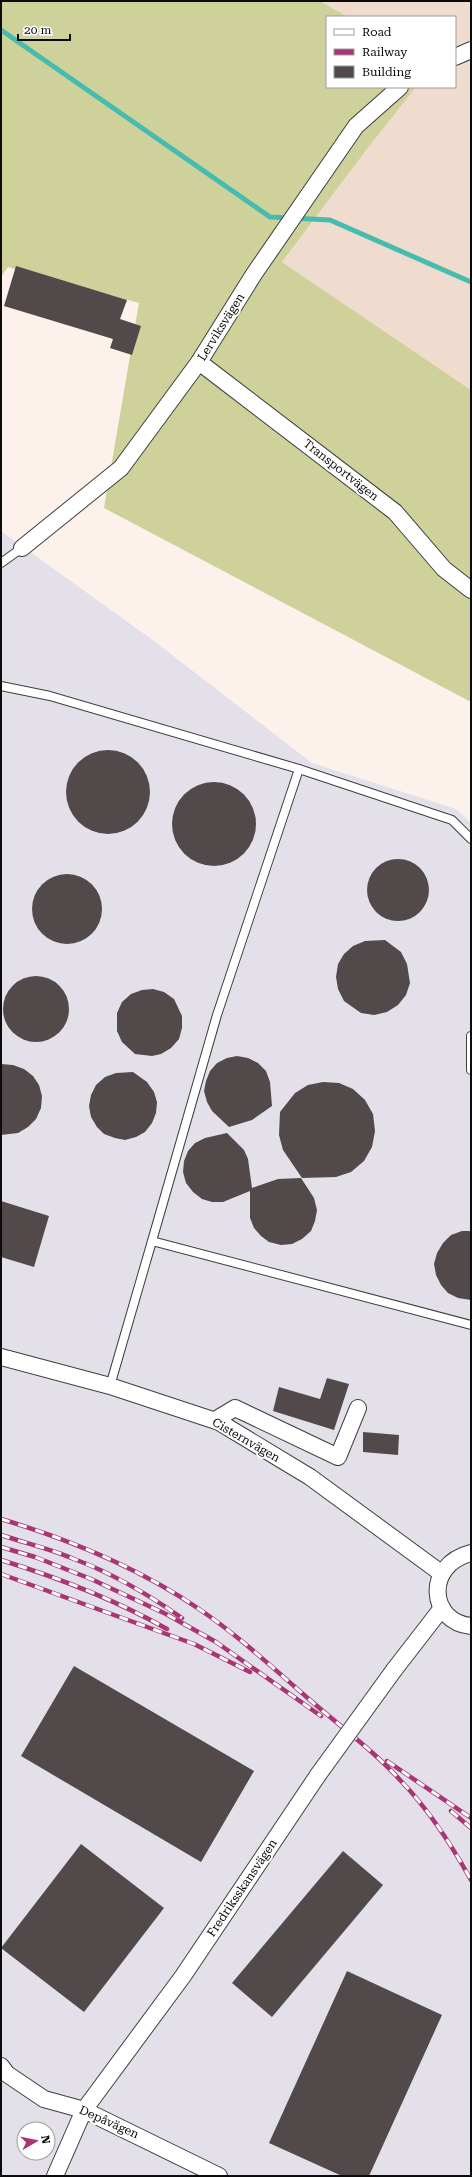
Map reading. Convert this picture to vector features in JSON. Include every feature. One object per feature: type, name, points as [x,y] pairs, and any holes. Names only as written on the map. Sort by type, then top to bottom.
[{"type":"street","points":[[456,57],[471,50]]},
{"type":"street","name":"Lerviksvägen","points":[[22,548],[121,468],[200,362],[254,274],[356,126],[399,88]]},
{"type":"street","name":"Transportvägen","points":[[200,362],[395,512],[444,569],[471,590]]},
{"type":"street","name":"Cisternvägen","points":[[1,1357],[110,1386],[215,1420],[310,1477],[441,1574]]},
{"type":"street","points":[[215,1420],[235,1408],[338,1457],[358,1408]]},
{"type":"street","points":[[471,1553],[459,1556],[449,1563],[441,1574],[438,1585],[438,1597],[442,1608],[458,1623],[471,1626]]},
{"type":"street","name":"Fredriksskansvägen","points":[[55,2176],[84,2110],[183,1976],[318,1775],[394,1670],[442,1608]]},
{"type":"street","name":"Depåvägen","points":[[1,2066],[7,2074],[44,2099],[84,2110],[220,2176]]},
{"type":"lane","points":[[1,563],[22,548]]},
{"type":"lane","points":[[1,686],[50,696],[299,769],[452,820],[471,839]]},
{"type":"lane","points":[[110,1386],[217,1015],[299,769]]},
{"type":"lane","points":[[471,1036],[471,1070]]},
{"type":"lane","points":[[152,1241],[471,1325]]},
{"type":"shaded area","points":[[320,1],[471,1],[471,390],[282,262],[415,88],[456,88],[456,16],[346,16]]},
{"type":"shaded area","points":[[1,531],[154,641],[312,763],[456,809],[471,823],[471,2176],[1,2176]]},
{"type":"green space","points":[[1,1],[320,1],[346,16],[326,16],[326,88],[415,88],[282,262],[471,390],[471,702],[104,508],[139,303],[8,267],[1,277]]},
{"type":"building","points":[[16,266],[127,300],[120,319],[141,326],[132,355],[110,348],[113,339],[4,306]]},
{"type":"building","points":[[108,750],[124,753],[138,762],[147,776],[150,792],[147,808],[138,822],[124,831],[108,834],[92,831],[78,822],[69,808],[66,792],[69,776],[78,762],[92,753]]},
{"type":"building","points":[[214,782],[222,783],[237,789],[249,801],[255,816],[255,832],[249,847],[237,859],[222,865],[214,866],[206,865],[191,859],[179,847],[173,832],[172,824],[173,816],[179,801],[191,789],[206,783]]},
{"type":"building","points":[[398,859],[410,861],[420,868],[427,878],[429,890],[427,902],[420,912],[410,919],[398,921],[386,919],[376,912],[369,902],[367,890],[369,878],[376,868],[386,861]]},
{"type":"building","points":[[67,874],[80,877],[92,884],[99,896],[102,909],[99,922],[92,934],[80,941],[67,944],[54,941],[42,934],[35,922],[32,909],[35,896],[42,884],[54,877]]},
{"type":"building","points":[[385,940],[401,952],[407,964],[410,983],[406,995],[398,1005],[387,1012],[374,1015],[361,1013],[344,1001],[338,989],[336,977],[338,964],[344,954],[353,946],[365,941]]},
{"type":"building","points":[[30,976],[42,976],[49,978],[60,985],[67,996],[69,1009],[67,1022],[60,1033],[49,1040],[42,1042],[30,1042],[23,1040],[12,1033],[5,1022],[3,1015],[3,1003],[5,996],[12,985],[23,978]]},
{"type":"building","points":[[153,989],[164,992],[174,999],[182,1016],[182,1028],[179,1039],[171,1048],[161,1054],[152,1056],[135,1054],[122,1042],[117,1031],[117,1013],[122,1002],[131,994],[142,990]]},
{"type":"building","points":[[237,1056],[248,1058],[258,1063],[266,1071],[270,1082],[272,1106],[252,1120],[229,1127],[212,1111],[207,1102],[204,1091],[210,1071],[217,1063],[227,1058]]},
{"type":"building","points":[[1,1064],[13,1065],[24,1069],[33,1076],[39,1085],[42,1096],[41,1108],[36,1119],[28,1127],[18,1133],[1,1135]]},
{"type":"building","points":[[133,1072],[147,1082],[154,1092],[157,1102],[156,1113],[152,1123],[145,1132],[136,1137],[125,1140],[104,1134],[97,1127],[91,1117],[89,1106],[91,1095],[96,1085],[105,1077],[116,1073]]},
{"type":"building","points":[[323,1082],[339,1083],[353,1089],[365,1100],[373,1114],[375,1131],[372,1147],[364,1161],[351,1172],[336,1177],[302,1178],[283,1150],[279,1135],[280,1112],[295,1093],[308,1085]]},
{"type":"building","points":[[227,1133],[244,1150],[248,1159],[252,1188],[278,1179],[301,1178],[314,1198],[317,1210],[311,1231],[302,1239],[292,1244],[281,1245],[269,1242],[261,1236],[254,1228],[250,1218],[250,1191],[223,1202],[212,1202],[202,1199],[193,1192],[186,1183],[183,1172],[184,1161],[188,1151],[195,1143],[205,1138]]},
{"type":"building","points":[[1,1201],[49,1216],[34,1267],[1,1257]]},
{"type":"building","points":[[462,1231],[471,1231],[471,1300],[458,1298],[448,1293],[441,1285],[436,1275],[434,1264],[437,1253],[443,1243],[451,1235]]},
{"type":"building","points":[[327,1378],[349,1384],[334,1430],[273,1411],[279,1387],[320,1399]]},
{"type":"building","points":[[363,1432],[399,1435],[398,1455],[363,1452]]},
{"type":"building","points":[[74,1666],[254,1771],[201,1862],[21,1756]]},
{"type":"building","points":[[81,1844],[164,1908],[84,2012],[1,1948]]},
{"type":"building","points":[[343,1851],[383,1885],[272,2017],[232,1983]]},
{"type":"building","points":[[347,1971],[442,2015],[369,2176],[342,2176],[269,2143]]},
{"type":"waterway","points":[[1,30],[270,217],[330,220],[471,282]]},
{"type":"railway","points":[[1,1519],[53,1536],[104,1556],[176,1594],[214,1619],[357,1739],[391,1770],[430,1816],[456,1853],[471,1880]]},
{"type":"railway","points":[[1,1535],[56,1552],[102,1571],[157,1601],[182,1618]]},
{"type":"railway","points":[[1,1547],[35,1557],[91,1579],[166,1614],[216,1642],[321,1716]]},
{"type":"railway","points":[[1,1560],[86,1590],[127,1608],[167,1629]]},
{"type":"railway","points":[[1,1574],[194,1644],[250,1672]]},
{"type":"railway","points":[[387,1761],[471,1818]]},
{"type":"railway","points":[[451,1811],[471,1828]]}]
